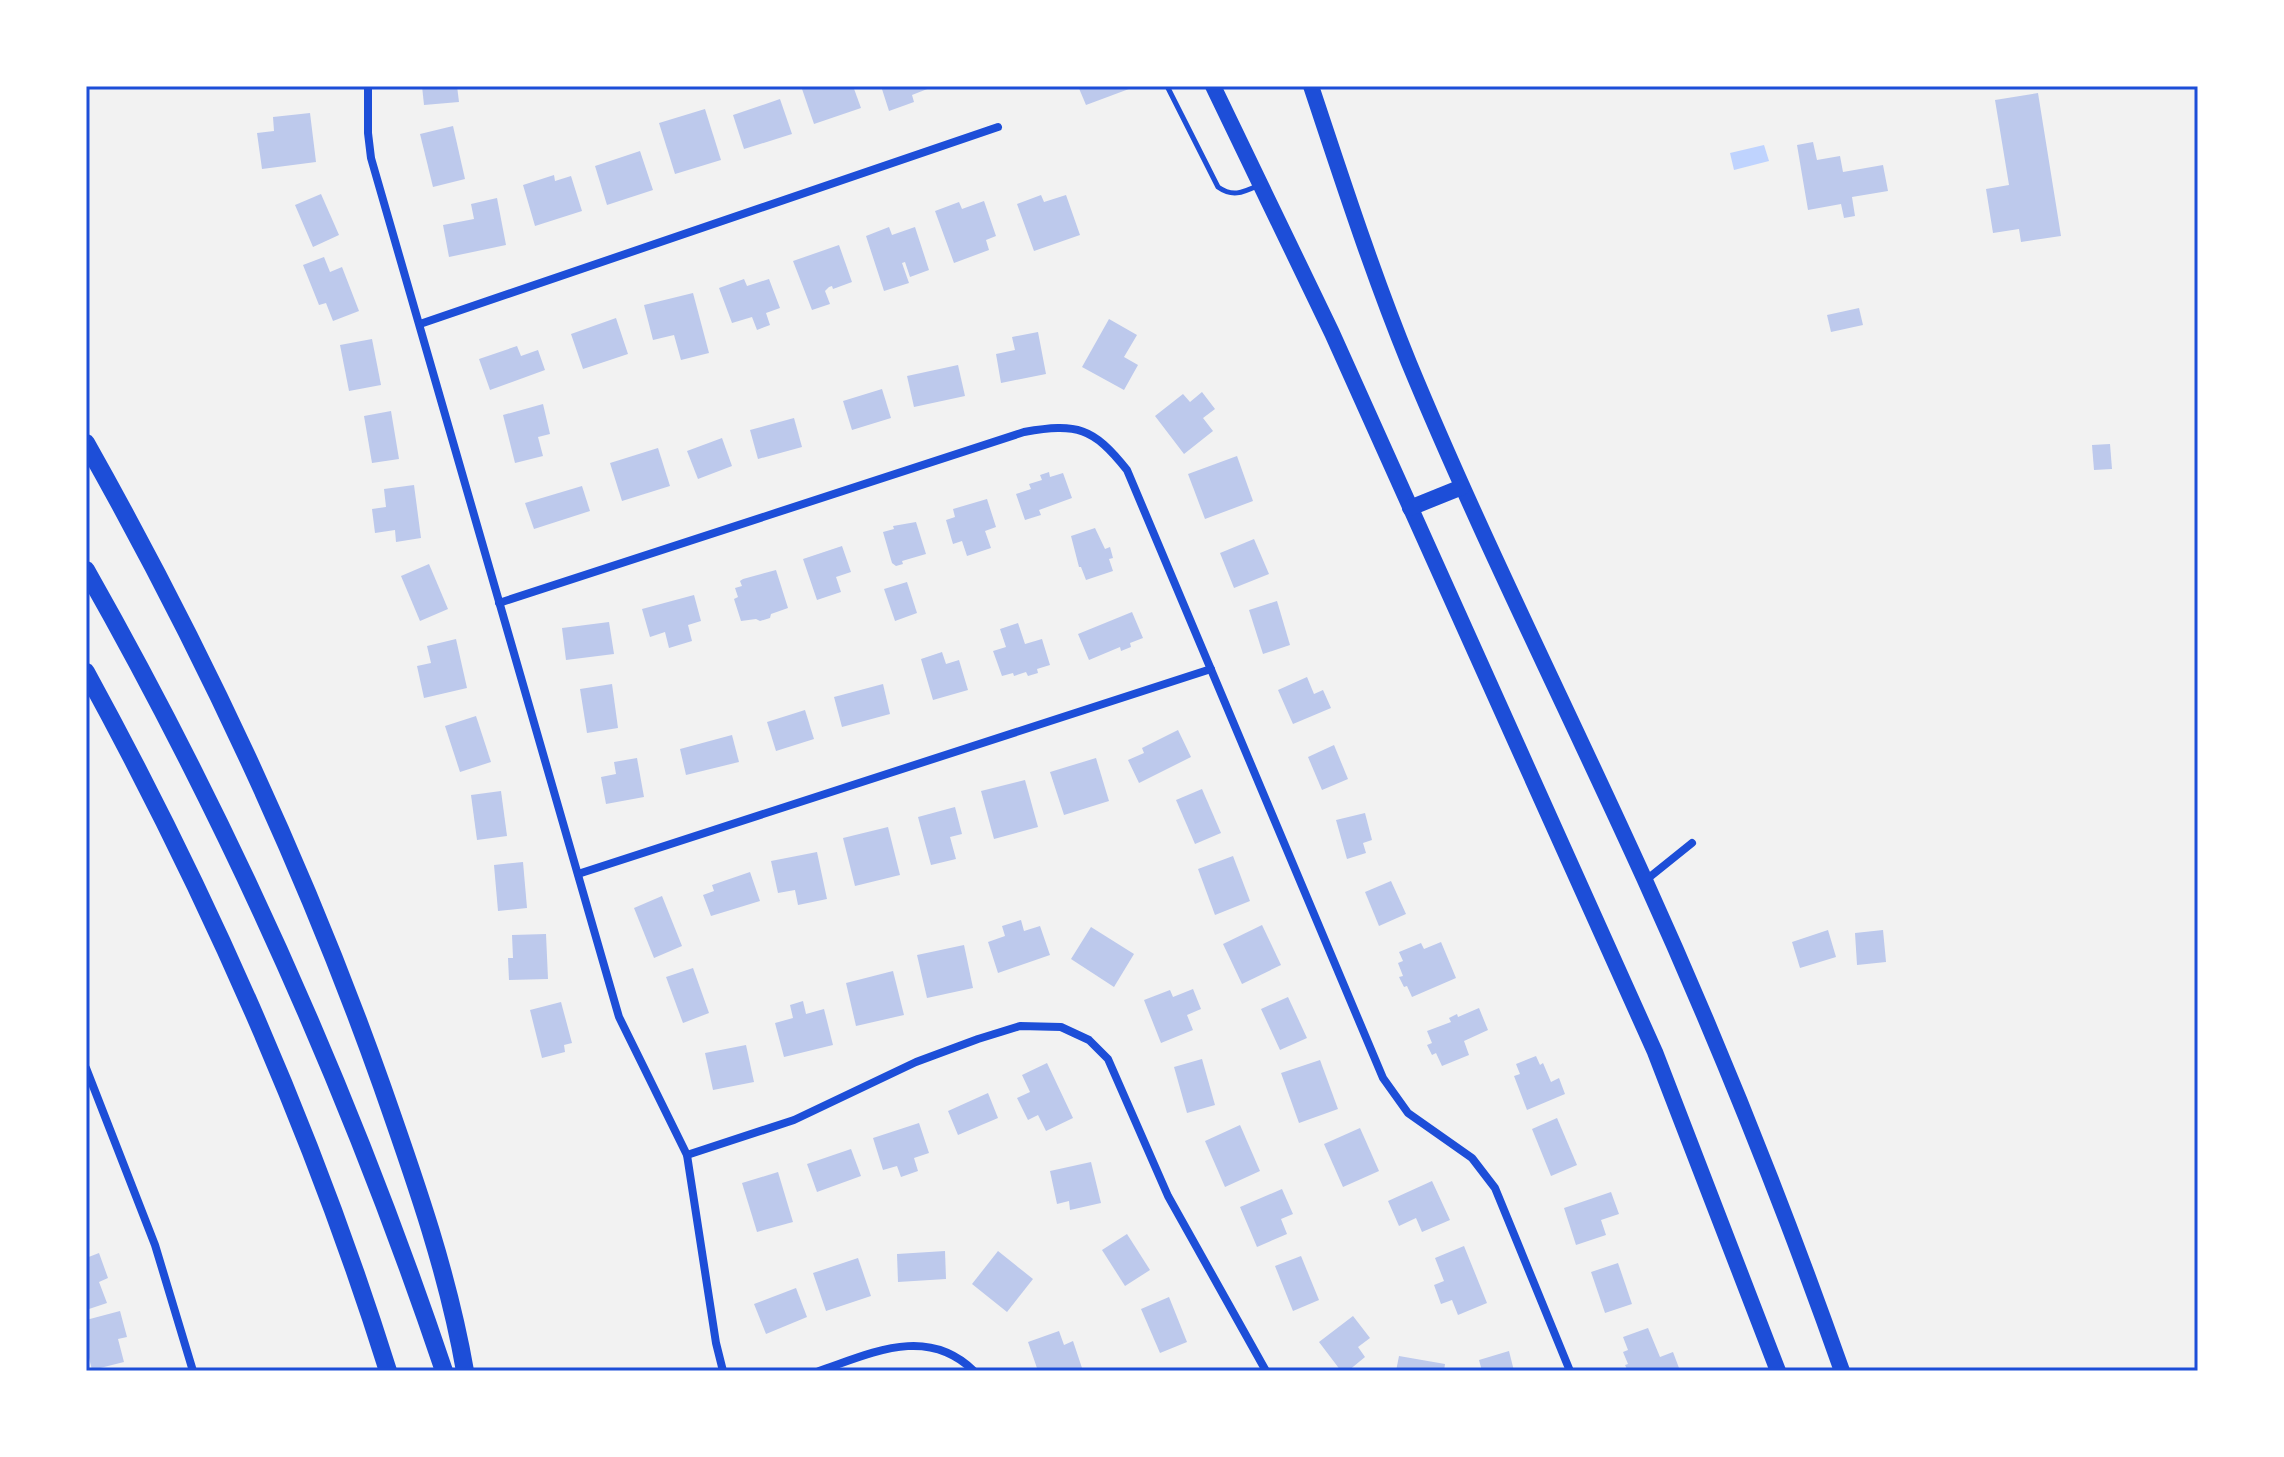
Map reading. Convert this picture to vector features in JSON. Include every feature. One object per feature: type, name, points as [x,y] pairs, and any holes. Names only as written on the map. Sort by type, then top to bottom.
[{"type":"highway","points":[[86,443],[149,556],[212,680],[316,912],[412,1175],[454,1308],[465,1371]]},
{"type":"highway","points":[[86,570],[195,771],[295,982],[384,1200],[444,1371]]},
{"type":"highway","points":[[86,672],[153,798],[246,996],[325,1189],[388,1371]]},
{"type":"main road","points":[[1213,86],[1262,184],[1655,1052],[1778,1371]]},
{"type":"main road","points":[[1311,86],[1383,295],[1462,487],[1645,880],[1754,1133],[1842,1371]]},
{"type":"main road","points":[[1410,508],[1462,487]]},
{"type":"street","points":[[368,86],[371,158],[619,1017],[687,1155],[723,1371]]},
{"type":"street","points":[[420,324],[998,127]]},
{"type":"street","points":[[499,603],[1024,432],[1068,428],[1087,433],[1107,445],[1127,470],[1383,1078],[1408,1113],[1472,1158],[1495,1188],[1570,1371]]},
{"type":"street","points":[[578,874],[1211,669]]},
{"type":"street","points":[[1645,880],[1692,843]]},
{"type":"street","points":[[687,1155],[794,1120],[916,1062],[978,1039],[1020,1026],[1061,1027],[1089,1040],[1108,1059],[1168,1196],[1266,1371]]},
{"type":"street","points":[[86,1068],[155,1245],[193,1371]]},
{"type":"street","points":[[819,1371],[892,1347],[924,1345],[949,1352],[974,1371]]},
{"type":"lane","points":[[1167,86],[1218,187],[1240,194],[1262,184]]},
{"type":"water","points":[[1764,145],[1769,161],[1734,170],[1730,153]]},
{"type":"building","points":[[422,86],[457,86],[459,102],[424,105]]},
{"type":"building","points":[[801,86],[853,86],[861,108],[814,124]]},
{"type":"building","points":[[881,86],[935,86],[912,95],[914,102],[889,111]]},
{"type":"building","points":[[1078,86],[1137,86],[1086,105]]},
{"type":"building","points":[[2038,93],[2061,236],[2021,242],[2019,229],[1993,233],[1986,189],[2009,185],[1995,100]]},
{"type":"building","points":[[780,99],[792,134],[744,149],[733,115]]},
{"type":"building","points":[[705,109],[721,160],[675,174],[659,123]]},
{"type":"building","points":[[310,113],[316,162],[262,169],[257,133],[274,131],[273,117]]},
{"type":"building","points":[[453,126],[465,179],[433,187],[420,134]]},
{"type":"building","points":[[1813,142],[1817,160],[1840,156],[1843,172],[1883,165],[1888,191],[1852,197],[1855,216],[1844,218],[1841,204],[1808,210],[1797,145]]},
{"type":"building","points":[[640,151],[653,190],[607,205],[595,166]]},
{"type":"building","points":[[554,175],[555,181],[571,176],[582,211],[535,226],[523,185]]},
{"type":"building","points":[[321,194],[339,235],[313,247],[295,205]]},
{"type":"building","points":[[1041,195],[1044,202],[1066,195],[1080,235],[1034,251],[1017,204]]},
{"type":"building","points":[[497,198],[506,245],[449,257],[443,225],[474,219],[471,204]]},
{"type":"building","points":[[984,201],[996,236],[986,240],[989,250],[954,263],[935,211],[959,202],[962,209]]},
{"type":"building","points":[[889,227],[892,235],[915,227],[929,270],[910,277],[905,262],[902,263],[909,283],[884,291],[866,236]]},
{"type":"building","points":[[839,245],[852,282],[833,289],[829,287],[825,291],[830,304],[812,310],[793,261]]},
{"type":"building","points":[[324,257],[330,272],[342,267],[359,311],[333,321],[326,303],[319,305],[303,265]]},
{"type":"building","points":[[744,279],[747,286],[769,279],[780,308],[766,313],[770,325],[757,330],[752,317],[732,323],[719,288]]},
{"type":"building","points":[[693,293],[709,353],[681,360],[674,335],[653,340],[644,305]]},
{"type":"building","points":[[1859,308],[1863,325],[1831,332],[1827,315]]},
{"type":"building","points":[[616,318],[628,354],[583,369],[571,334]]},
{"type":"building","points":[[1109,319],[1137,335],[1124,357],[1138,365],[1124,390],[1082,367]]},
{"type":"building","points":[[1038,332],[1046,374],[1001,383],[996,354],[1015,350],[1012,337]]},
{"type":"building","points":[[372,339],[381,385],[349,391],[340,345]]},
{"type":"building","points":[[517,346],[521,356],[538,350],[545,370],[490,390],[479,359]]},
{"type":"building","points":[[958,365],[965,396],[914,407],[907,376]]},
{"type":"building","points":[[882,389],[891,418],[852,430],[843,401]]},
{"type":"building","points":[[1202,392],[1215,409],[1203,418],[1213,431],[1184,454],[1155,416],[1183,394],[1190,402]]},
{"type":"building","points":[[543,404],[550,434],[538,437],[543,456],[515,463],[503,415]]},
{"type":"building","points":[[391,411],[399,459],[372,463],[364,416]]},
{"type":"building","points":[[794,418],[802,447],[758,459],[750,430]]},
{"type":"building","points":[[722,438],[732,466],[698,479],[687,451]]},
{"type":"building","points":[[2110,444],[2112,469],[2094,470],[2092,445]]},
{"type":"building","points":[[658,448],[670,486],[622,501],[610,463]]},
{"type":"building","points":[[1237,456],[1253,501],[1205,519],[1188,474]]},
{"type":"building","points":[[1049,472],[1050,477],[1063,473],[1072,498],[1039,510],[1041,515],[1025,520],[1016,494],[1031,489],[1029,484],[1042,480],[1040,475]]},
{"type":"building","points":[[414,485],[421,538],[396,542],[395,530],[375,533],[372,509],[386,507],[384,489]]},
{"type":"building","points":[[582,486],[590,511],[534,529],[525,503]]},
{"type":"building","points":[[987,499],[996,527],[985,531],[991,548],[967,556],[962,541],[953,544],[946,520],[955,517],[953,509]]},
{"type":"building","points":[[916,522],[926,554],[902,561],[903,564],[896,566],[892,563],[883,532],[894,529],[893,526]]},
{"type":"building","points":[[1095,528],[1105,549],[1110,547],[1113,558],[1109,559],[1113,571],[1086,580],[1079,567],[1071,536]]},
{"type":"building","points":[[1254,539],[1269,574],[1234,588],[1220,553]]},
{"type":"building","points":[[842,546],[851,572],[836,577],[841,592],[817,600],[803,559]]},
{"type":"building","points":[[429,564],[448,609],[420,621],[401,576]]},
{"type":"building","points":[[776,570],[788,608],[760,621],[741,621],[734,599],[738,597],[735,588],[742,586],[740,581],[743,579]]},
{"type":"building","points":[[907,582],[917,613],[895,621],[884,589]]},
{"type":"building","points":[[694,595],[701,621],[688,625],[692,641],[669,648],[665,632],[650,637],[642,609]]},
{"type":"building","points":[[1277,601],[1290,645],[1263,654],[1249,610]]},
{"type":"building","points":[[1132,612],[1143,638],[1130,643],[1131,647],[1121,651],[1120,647],[1089,660],[1078,634]]},
{"type":"building","points":[[609,622],[614,654],[566,660],[562,628]]},
{"type":"building","points":[[1018,623],[1025,644],[1042,639],[1050,665],[1028,676],[1026,672],[1002,676],[993,651],[1006,647],[1000,629]]},
{"type":"building","points":[[456,639],[467,688],[424,698],[417,666],[431,663],[427,646]]},
{"type":"building","points":[[942,652],[946,664],[959,660],[968,690],[933,700],[921,659]]},
{"type":"building","points":[[1307,677],[1314,694],[1323,690],[1331,708],[1293,724],[1278,690]]},
{"type":"building","points":[[612,684],[618,728],[587,733],[580,689]]},
{"type":"building","points":[[883,684],[890,714],[842,727],[834,697]]},
{"type":"building","points":[[805,710],[814,739],[776,751],[767,722]]},
{"type":"building","points":[[476,716],[491,762],[460,772],[445,726]]},
{"type":"building","points":[[1178,730],[1191,757],[1139,783],[1128,760],[1144,753],[1142,748]]},
{"type":"building","points":[[732,735],[739,762],[686,775],[680,749]]},
{"type":"building","points":[[1334,745],[1348,779],[1322,790],[1308,757]]},
{"type":"building","points":[[637,758],[644,797],[606,804],[601,777],[616,774],[614,762]]},
{"type":"building","points":[[1096,758],[1109,801],[1064,815],[1050,772]]},
{"type":"building","points":[[1025,780],[1038,827],[994,839],[981,791]]},
{"type":"building","points":[[1202,789],[1221,833],[1195,844],[1176,800]]},
{"type":"building","points":[[501,791],[507,836],[477,840],[471,795]]},
{"type":"building","points":[[955,807],[962,834],[950,837],[956,859],[931,865],[918,817]]},
{"type":"building","points":[[1365,813],[1372,840],[1363,843],[1366,853],[1347,859],[1336,820]]},
{"type":"building","points":[[888,827],[900,875],[855,886],[843,838]]},
{"type":"building","points":[[817,852],[827,899],[798,905],[795,890],[778,893],[771,861]]},
{"type":"building","points":[[1233,856],[1250,901],[1215,915],[1198,869]]},
{"type":"building","points":[[523,862],[527,908],[498,911],[494,865]]},
{"type":"building","points":[[750,872],[760,901],[711,916],[703,895],[714,891],[712,885]]},
{"type":"building","points":[[1391,881],[1406,914],[1379,926],[1365,892]]},
{"type":"building","points":[[662,896],[682,946],[654,958],[634,908]]},
{"type":"building","points":[[1021,920],[1024,931],[1040,926],[1050,955],[998,973],[988,942],[1005,936],[1002,926]]},
{"type":"building","points":[[1262,925],[1281,965],[1242,984],[1223,944]]},
{"type":"building","points":[[1091,927],[1134,954],[1114,987],[1071,959]]},
{"type":"building","points":[[1828,930],[1836,957],[1800,968],[1792,942]]},
{"type":"building","points":[[1883,930],[1886,962],[1857,965],[1855,933]]},
{"type":"building","points":[[546,934],[548,979],[509,980],[508,958],[513,958],[512,935]]},
{"type":"building","points":[[1441,942],[1456,978],[1412,997],[1399,977],[1403,976],[1398,963],[1403,961],[1399,952],[1421,943],[1424,949]]},
{"type":"building","points":[[964,945],[973,988],[927,998],[917,955]]},
{"type":"building","points":[[693,968],[709,1013],[683,1023],[666,977]]},
{"type":"building","points":[[893,971],[904,1015],[856,1026],[846,983]]},
{"type":"building","points":[[1193,989],[1201,1009],[1187,1015],[1193,1030],[1161,1043],[1144,1000],[1170,990],[1173,997]]},
{"type":"building","points":[[1288,997],[1307,1038],[1280,1050],[1261,1009]]},
{"type":"building","points":[[803,1001],[806,1014],[824,1009],[833,1045],[784,1057],[775,1023],[793,1018],[790,1005]]},
{"type":"building","points":[[561,1002],[572,1043],[564,1045],[565,1052],[542,1058],[530,1010]]},
{"type":"building","points":[[1479,1008],[1488,1030],[1464,1041],[1469,1055],[1442,1066],[1436,1053],[1432,1055],[1427,1045],[1432,1043],[1427,1031],[1451,1022],[1449,1018],[1457,1014],[1458,1017]]},
{"type":"building","points":[[746,1045],[754,1082],[713,1090],[705,1053]]},
{"type":"building","points":[[1536,1056],[1540,1065],[1543,1063],[1551,1082],[1559,1078],[1565,1094],[1527,1110],[1514,1076],[1520,1074],[1516,1064]]},
{"type":"building","points":[[1202,1059],[1215,1105],[1187,1113],[1174,1067]]},
{"type":"building","points":[[1320,1060],[1338,1109],[1299,1123],[1281,1073]]},
{"type":"building","points":[[1047,1063],[1073,1118],[1046,1131],[1038,1115],[1028,1120],[1017,1098],[1030,1092],[1022,1075]]},
{"type":"building","points":[[988,1093],[998,1118],[958,1135],[948,1111]]},
{"type":"building","points":[[1557,1118],[1577,1165],[1551,1176],[1532,1129]]},
{"type":"building","points":[[919,1123],[929,1153],[914,1158],[918,1171],[901,1177],[897,1166],[883,1170],[873,1138]]},
{"type":"building","points":[[1240,1125],[1260,1171],[1225,1187],[1205,1141]]},
{"type":"building","points":[[1360,1128],[1379,1171],[1343,1187],[1324,1144]]},
{"type":"building","points":[[851,1149],[861,1176],[817,1192],[807,1164]]},
{"type":"building","points":[[1091,1162],[1101,1203],[1070,1210],[1069,1201],[1057,1204],[1050,1171]]},
{"type":"building","points":[[778,1172],[793,1222],[757,1232],[742,1183]]},
{"type":"building","points":[[1432,1181],[1450,1220],[1422,1232],[1416,1218],[1399,1226],[1388,1201]]},
{"type":"building","points":[[1282,1189],[1293,1214],[1281,1219],[1287,1234],[1257,1247],[1240,1207]]},
{"type":"building","points":[[1611,1192],[1619,1214],[1601,1220],[1606,1235],[1576,1245],[1564,1208]]},
{"type":"building","points":[[1127,1234],[1150,1270],[1125,1286],[1102,1250]]},
{"type":"building","points":[[1464,1246],[1487,1303],[1458,1315],[1452,1300],[1441,1304],[1434,1285],[1444,1281],[1435,1258]]},
{"type":"building","points":[[945,1251],[946,1279],[898,1282],[897,1254]]},
{"type":"building","points":[[998,1251],[1033,1279],[1007,1312],[972,1284]]},
{"type":"building","points":[[99,1253],[108,1278],[99,1282],[107,1303],[86,1310],[86,1258]]},
{"type":"building","points":[[1301,1256],[1319,1300],[1293,1311],[1275,1266]]},
{"type":"building","points":[[858,1258],[871,1296],[826,1311],[813,1273]]},
{"type":"building","points":[[1618,1263],[1632,1304],[1605,1313],[1591,1272]]},
{"type":"building","points":[[796,1288],[807,1317],[766,1334],[754,1304]]},
{"type":"building","points":[[1169,1297],[1187,1342],[1160,1353],[1141,1309]]},
{"type":"building","points":[[120,1311],[127,1337],[118,1339],[124,1362],[92,1370],[86,1346],[86,1320]]},
{"type":"building","points":[[1353,1316],[1370,1338],[1358,1347],[1365,1357],[1348,1371],[1341,1371],[1319,1342]]},
{"type":"building","points":[[1648,1328],[1660,1357],[1673,1352],[1679,1368],[1672,1371],[1628,1371],[1623,1352],[1628,1350],[1623,1337]]},
{"type":"building","points":[[1059,1331],[1064,1345],[1073,1341],[1083,1371],[1038,1371],[1028,1342]]},
{"type":"building","points":[[1509,1351],[1514,1371],[1482,1371],[1479,1360]]},
{"type":"building","points":[[1399,1356],[1445,1364],[1444,1371],[1396,1371]]}]
